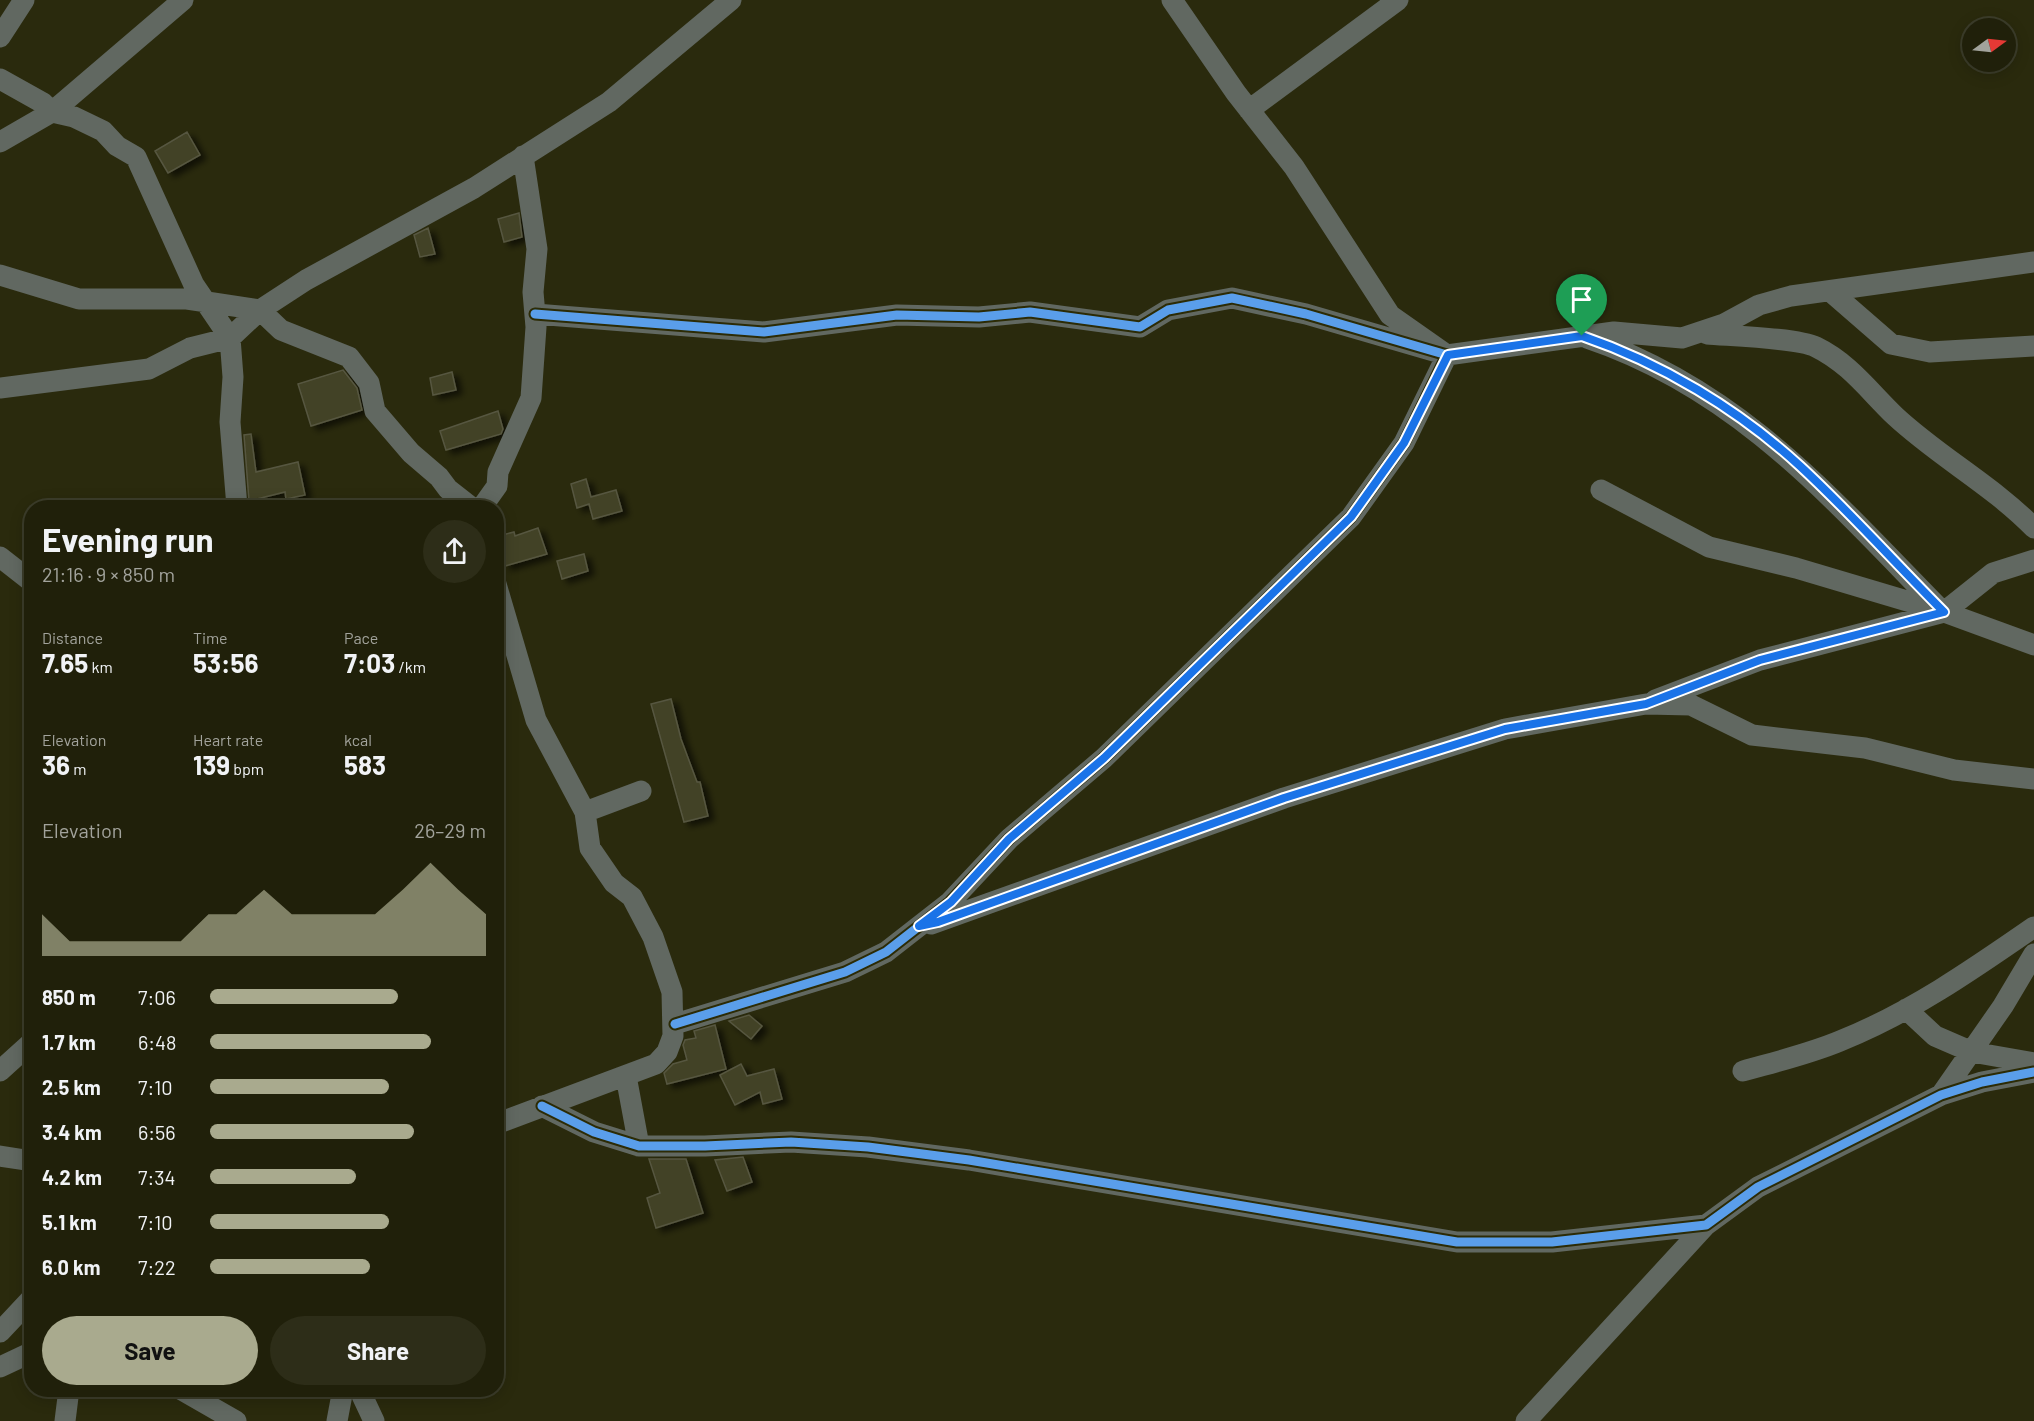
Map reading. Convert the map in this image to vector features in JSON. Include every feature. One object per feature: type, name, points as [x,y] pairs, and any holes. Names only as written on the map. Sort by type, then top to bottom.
[{"type":"street","points":[[0,37],[24,0]]},
{"type":"street","points":[[0,142],[52,112],[183,0]]},
{"type":"street","points":[[0,388],[149,369],[190,348],[230,338],[260,310],[306,280],[474,188],[609,102],[731,0]]},
{"type":"street","points":[[1172,0],[1249,110],[1294,167],[1390,315],[1448,355]]},
{"type":"street","points":[[1249,110],[1398,0]]},
{"type":"street","points":[[0,79],[43,104],[52,112],[74,117],[103,131],[117,146],[136,157],[194,285],[230,338],[233,377],[230,422],[236,500]]},
{"type":"street","points":[[487,500],[497,486],[498,472],[531,398],[535,314],[533,292],[537,249],[523,156]]},
{"type":"street","points":[[535,314],[764,332],[897,315],[979,317],[1030,312],[1140,327],[1168,310],[1232,298],[1306,314],[1448,355],[1614,332],[1683,338],[1724,324],[1759,305],[1791,296],[2034,262]]},
{"type":"street","points":[[0,275],[79,299],[205,301],[260,310],[281,330],[349,357],[369,383],[375,411],[411,453],[463,500]]},
{"type":"street","points":[[1830,291],[1890,344],[1930,352],[2034,346]]},
{"type":"street","points":[[1697,333],[1814,346],[1861,379],[1895,416],[1943,455],[2009,502],[2034,528]]},
{"type":"street","points":[[1582,336],[1622,350],[1729,409],[1799,465],[1944,612]]},
{"type":"street","points":[[675,1024],[845,972],[886,952],[951,902],[1009,839],[1129,735],[1351,517],[1404,443],[1448,355]]},
{"type":"street","points":[[1601,490],[1709,547],[1796,568],[1944,612],[2034,645]]},
{"type":"street","points":[[0,557],[24,576]]},
{"type":"street","points":[[919,926],[938,922],[1284,798],[1505,729],[1646,704],[1760,660],[1944,612],[1993,573],[2034,560]]},
{"type":"street","points":[[504,611],[536,720],[585,812],[590,848],[614,882],[632,897],[653,937],[672,992],[675,1024],[667,1052],[657,1064],[504,1121]]},
{"type":"street","points":[[1646,704],[1691,705],[1752,735],[1865,748],[1954,770],[2034,779]]},
{"type":"street","points":[[585,812],[640,791]]},
{"type":"street","points":[[1743,1071],[1839,1041],[1906,1009],[1959,980],[2034,927]]},
{"type":"street","points":[[1941,1095],[1972,1052],[2034,954]]},
{"type":"street","points":[[1906,1009],[1935,1036],[1972,1052],[2034,1063]]},
{"type":"street","points":[[0,1071],[24,1049]]},
{"type":"street","points":[[1526,1421],[1706,1225],[1758,1187],[1941,1095],[1982,1082],[2034,1071]]},
{"type":"street","points":[[626,1076],[639,1146]]},
{"type":"street","points":[[542,1106],[594,1132],[639,1146],[791,1142],[868,1147],[969,1160],[1457,1242],[1552,1242],[1706,1225]]},
{"type":"street","points":[[0,1155],[24,1160]]},
{"type":"street","points":[[0,1332],[24,1306]]},
{"type":"street","points":[[0,1367],[24,1356]]},
{"type":"street","points":[[64,1421],[68,1397]]},
{"type":"street","points":[[194,1397],[236,1421]]},
{"type":"street","points":[[337,1421],[342,1397]]},
{"type":"street","points":[[363,1397],[374,1421]]},
{"type":"building","points":[[187,132],[200,155],[168,173],[155,151]]},
{"type":"building","points":[[519,213],[522,237],[504,242],[498,219]]},
{"type":"building","points":[[428,228],[435,254],[420,257],[414,235]]},
{"type":"building","points":[[343,370],[357,388],[362,410],[311,426],[298,384]]},
{"type":"building","points":[[452,372],[456,390],[433,395],[430,378]]},
{"type":"building","points":[[498,411],[503,429],[501,434],[446,450],[440,431]]},
{"type":"building","points":[[251,434],[256,472],[298,462],[305,495],[286,499],[285,492],[249,500],[244,435]]},
{"type":"building","points":[[586,479],[591,497],[616,490],[622,511],[593,519],[589,504],[577,508],[571,484]]},
{"type":"building","points":[[538,528],[547,554],[505,566],[504,534],[514,532],[515,536]]},
{"type":"building","points":[[584,554],[588,571],[562,579],[557,561]]},
{"type":"building","points":[[671,699],[681,739],[697,782],[700,782],[708,816],[684,822],[651,704]]},
{"type":"building","points":[[749,1015],[762,1026],[751,1039],[729,1021]]},
{"type":"building","points":[[715,1025],[726,1069],[667,1084],[664,1073],[673,1064],[687,1060],[683,1045],[685,1040],[696,1038],[694,1031]]},
{"type":"building","points":[[741,1064],[747,1076],[774,1069],[782,1099],[763,1104],[760,1092],[735,1105],[720,1075]]},
{"type":"building","points":[[743,1157],[752,1182],[727,1191],[715,1160]]},
{"type":"building","points":[[649,1159],[686,1159],[703,1213],[656,1228],[647,1198],[660,1193]]},
{"type":"cycle path","points":[[535,314],[764,332],[897,315],[979,317],[1030,312],[1140,327],[1168,310],[1232,298],[1306,314],[1447,355],[1404,443],[1351,517],[1104,758],[1009,839],[950,902],[886,952],[845,972],[675,1024]]},
{"type":"cycle path","points":[[542,1106],[594,1132],[639,1146],[791,1142],[868,1147],[969,1160],[1457,1242],[1552,1242],[1706,1225],[1758,1187],[1941,1095],[1982,1082],[2034,1072]]},
{"type":"route","points":[[1582,336],[1622,350],[1729,409],[1799,465],[1944,612],[1840,637],[1760,660],[1646,704],[1505,729],[1284,798],[938,922],[919,926],[951,902],[1009,839],[1104,758],[1196,671],[1351,517],[1404,443],[1448,355],[1582,336]]}]
